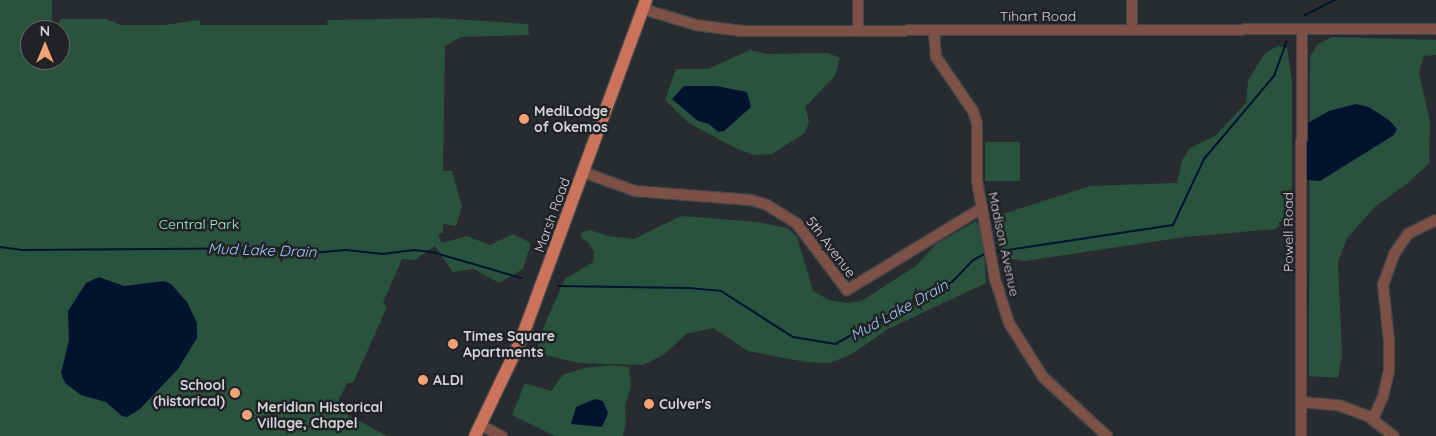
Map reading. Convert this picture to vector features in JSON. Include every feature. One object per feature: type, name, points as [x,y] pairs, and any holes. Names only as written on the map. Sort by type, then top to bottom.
[{"type":"main road","name":"Marsh Road","points":[[478,430],[521,340],[644,5]]},
{"type":"street","points":[[858,0],[858,30]]},
{"type":"street","points":[[1132,0],[1132,29]]},
{"type":"street","name":"Tihart Road","points":[[644,5],[696,25],[731,30],[1436,29]]},
{"type":"street","name":"Powell Road","points":[[1302,29],[1302,436]]},
{"type":"street","name":"Madison Avenue","points":[[934,30],[936,57],[973,110],[976,123],[977,181],[992,260],[1010,323],[1033,363],[1054,388],[1107,436]]},
{"type":"street","name":"5th Avenue","points":[[584,172],[635,191],[751,200],[767,204],[797,224],[847,290],[982,208]]},
{"type":"street","points":[[1372,419],[1383,397],[1388,371],[1389,341],[1383,285],[1394,254],[1408,234],[1436,220]]},
{"type":"street","points":[[1302,402],[1338,405],[1372,419],[1394,436]]},
{"type":"street","points":[[478,430],[502,436]]},
{"type":"green space","name":"Central Park","points":[[0,0],[52,0],[52,20],[20,20],[20,70],[70,70],[70,20],[61,19],[106,19],[121,25],[164,25],[199,20],[201,25],[327,25],[328,20],[438,18],[528,24],[529,35],[461,37],[445,46],[443,171],[452,171],[462,207],[456,226],[443,224],[443,233],[438,234],[442,243],[467,236],[490,245],[513,234],[531,243],[523,269],[499,283],[474,269],[453,272],[435,246],[415,260],[402,259],[383,303],[387,307],[353,383],[347,383],[335,408],[387,436],[0,436]]},
{"type":"green space","points":[[1332,37],[1436,40],[1436,55],[1424,56],[1419,73],[1430,122],[1429,163],[1408,183],[1376,206],[1347,238],[1338,262],[1342,355],[1338,378],[1309,376],[1310,56],[1318,44]]},
{"type":"green space","points":[[1278,46],[1287,48],[1292,81],[1292,185],[1283,222],[1276,229],[1185,237],[1025,261],[1002,258],[995,231],[1003,214],[1090,186],[1177,183],[1182,160],[1190,148],[1215,136],[1246,103],[1248,81],[1265,53]]},
{"type":"green space","points":[[750,50],[767,54],[828,53],[840,58],[835,76],[805,107],[809,121],[805,133],[772,154],[754,155],[733,147],[689,123],[665,100],[676,69],[708,69]]},
{"type":"green space","points":[[985,142],[1020,142],[1020,181],[985,181]]},
{"type":"green space","points":[[681,216],[758,222],[787,228],[797,237],[813,291],[829,300],[847,303],[861,301],[916,266],[936,244],[976,221],[983,232],[986,283],[888,329],[852,354],[830,363],[806,362],[748,351],[713,328],[686,334],[665,354],[643,365],[579,363],[545,355],[538,349],[540,335],[565,279],[593,262],[594,252],[589,243],[581,237],[581,233],[590,230],[607,236],[634,239]]},
{"type":"green space","points":[[612,365],[629,367],[631,386],[625,405],[626,422],[623,436],[555,436],[512,415],[525,383],[551,391],[563,375],[584,368]]},
{"type":"water","points":[[684,86],[716,86],[747,92],[751,107],[724,131],[718,132],[709,124],[698,121],[672,99]]},
{"type":"water","points":[[1356,104],[1369,107],[1390,121],[1397,129],[1394,135],[1320,181],[1307,180],[1306,124],[1329,111]]},
{"type":"water","points":[[99,277],[124,286],[164,281],[171,284],[187,302],[197,323],[197,338],[178,369],[140,409],[127,417],[122,416],[106,402],[81,395],[65,383],[61,373],[69,340],[68,311],[86,283]]},
{"type":"water","points":[[595,399],[603,401],[608,413],[602,427],[571,424],[576,407]]},
{"type":"waterway","name":"Mud Lake Drain","points":[[1305,15],[1335,0]]},
{"type":"waterway","name":"Mud Lake Drain","points":[[995,252],[1173,225],[1204,159],[1274,76],[1287,41]]},
{"type":"waterway","name":"Mud Lake Drain","points":[[0,247],[22,250],[281,248],[311,253],[346,250],[382,254],[413,250],[432,252],[521,278]]},
{"type":"waterway","name":"Mud Lake Drain","points":[[558,286],[688,288],[721,291],[793,337],[835,344],[952,282],[973,260],[987,253]]},
{"type":"place","name":"MediLodge of Okemos","points":[[524,119]]},
{"type":"place","name":"Times Square Apartments","points":[[453,344]]},
{"type":"place","name":"ALDI","points":[[423,380]]},
{"type":"place","name":"School (historical)","points":[[235,393]]},
{"type":"place","name":"Culver's","points":[[649,404]]},
{"type":"place","name":"Meridian Historical Village, Chapel","points":[[247,415]]}]
